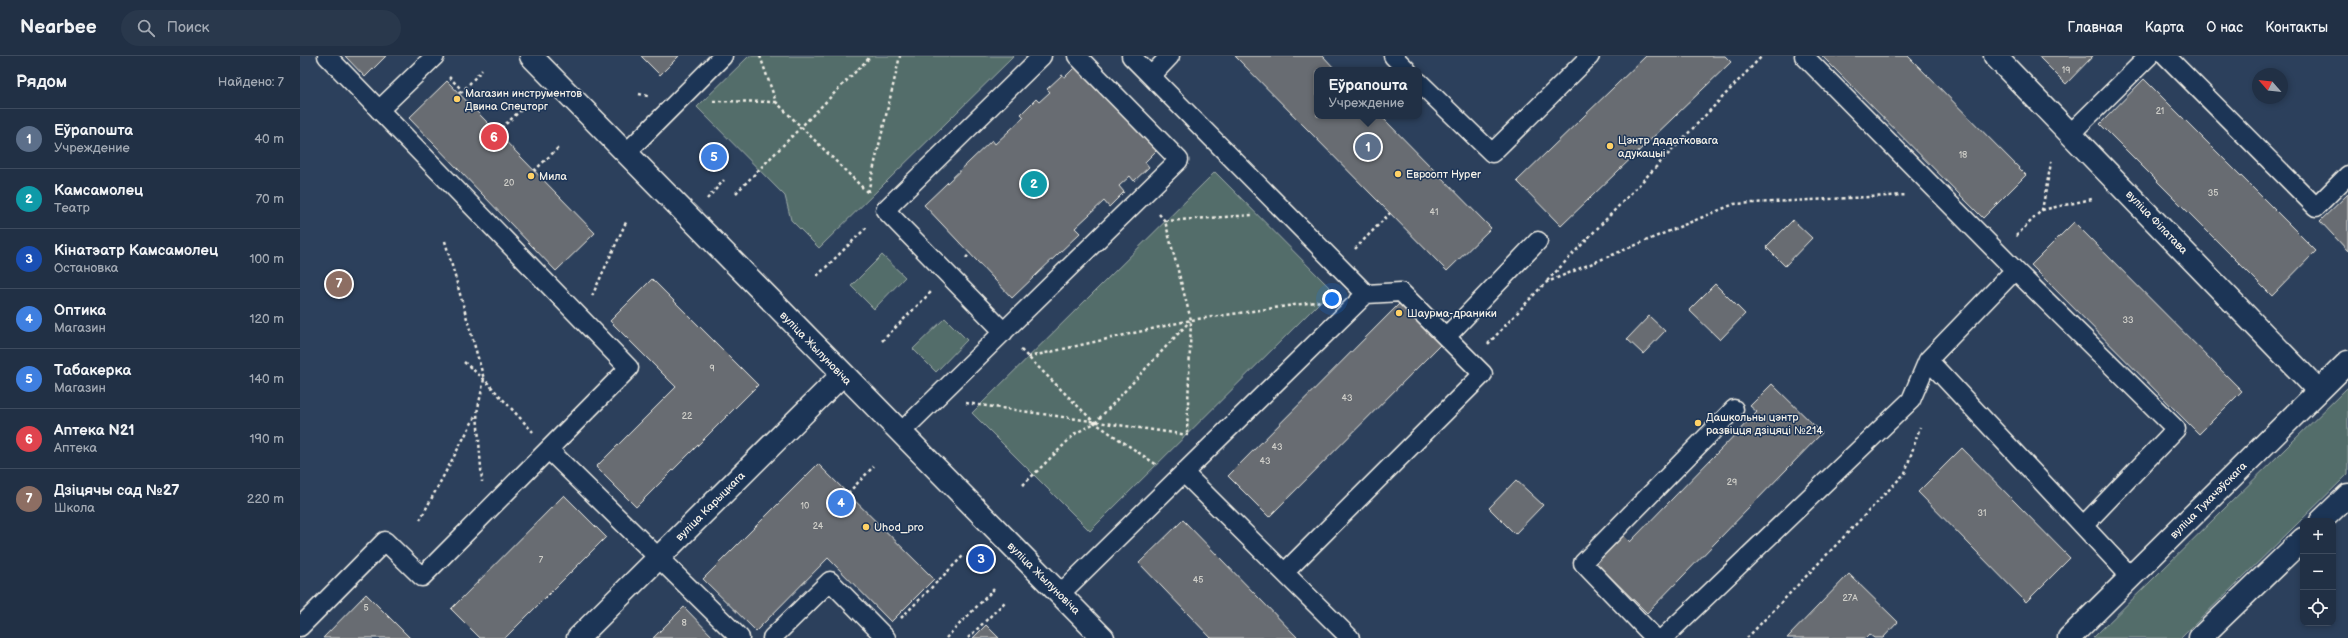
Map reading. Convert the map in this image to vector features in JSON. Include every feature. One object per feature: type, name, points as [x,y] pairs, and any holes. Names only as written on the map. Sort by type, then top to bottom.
[{"type":"main road","name":"вуліца Жылуновіча","points":[[531,56],[627,152],[842,375],[1103,638]]},
{"type":"main road","name":"вуліца Філатава","points":[[1995,56],[2318,390]]},
{"type":"main road","name":"вуліца Тухачэўскага","points":[[2069,638],[2348,362]]},
{"type":"main road","name":"вуліца Карыцкага","points":[[578,638],[842,375]]},
{"type":"main road","points":[[2324,518],[2348,495]]},
{"type":"main road","points":[[2200,638],[2300,542]]},
{"type":"lane","points":[[300,627],[384,541],[422,577],[629,368],[327,56]]},
{"type":"lane","points":[[379,110],[435,56]]},
{"type":"lane","points":[[627,152],[723,56]]},
{"type":"lane","points":[[1004,332],[885,210],[1042,56]]},
{"type":"lane","points":[[900,434],[1179,160],[1077,56]]},
{"type":"lane","points":[[1131,56],[1366,294]]},
{"type":"lane","points":[[1151,76],[1170,56]]},
{"type":"lane","points":[[1393,56],[1404,67]]},
{"type":"lane","points":[[1422,85],[1492,153],[1590,56]]},
{"type":"lane","points":[[1804,56],[1999,254],[2176,429],[2084,525]]},
{"type":"lane","points":[[2071,133],[2149,56]]},
{"type":"lane","points":[[2166,56],[2316,207],[2348,175]]},
{"type":"lane","points":[[1446,337],[1538,241]]},
{"type":"lane","points":[[1663,638],[1911,400],[1928,360],[2015,270]]},
{"type":"lane","points":[[1060,594],[1366,294],[1401,292],[1483,374],[1285,572]]},
{"type":"lane","points":[[1928,360],[2084,525],[2131,577]]},
{"type":"lane","points":[[1655,638],[1583,563],[1734,410]]},
{"type":"lane","points":[[549,450],[740,638]]},
{"type":"lane","points":[[1180,477],[1285,572],[1350,638]]},
{"type":"lane","points":[[772,638],[830,581],[885,637]]},
{"type":"path","points":[[760,56],[776,102],[885,210],[817,276]]},
{"type":"path","points":[[736,193],[871,56]]},
{"type":"path","points":[[868,193],[900,56]]},
{"type":"path","points":[[1471,362],[1762,56]]},
{"type":"path","points":[[460,94],[482,70]]},
{"type":"path","points":[[497,132],[521,110]]},
{"type":"path","points":[[534,171],[558,148]]},
{"type":"path","points":[[2042,210],[2052,158]]},
{"type":"path","points":[[718,187],[724,180]]},
{"type":"path","points":[[1545,283],[1734,204],[1939,193]]},
{"type":"path","points":[[1141,197],[1166,221],[1191,320],[1187,434]]},
{"type":"path","points":[[1999,254],[2042,210],[2092,199]]},
{"type":"path","points":[[1166,221],[1286,213]]},
{"type":"path","points":[[1374,230],[1390,213]]},
{"type":"path","points":[[582,319],[627,220]]},
{"type":"path","points":[[445,241],[484,379],[477,413],[484,514]]},
{"type":"path","points":[[882,341],[970,254]]},
{"type":"path","points":[[1180,477],[1157,465],[1095,423],[1028,357],[1191,320],[1366,294]]},
{"type":"path","points":[[1023,485],[1076,433],[1095,423],[1191,320]]},
{"type":"path","points":[[464,362],[484,379],[549,450]]},
{"type":"path","points":[[963,403],[1095,423],[1187,434],[1205,451]]},
{"type":"path","points":[[420,520],[477,413]]},
{"type":"path","points":[[1747,638],[1905,473],[1922,422]]},
{"type":"path","points":[[848,494],[874,466]]},
{"type":"path","points":[[885,637],[963,556]]},
{"type":"path","points":[[973,567],[981,559]]},
{"type":"path","points":[[946,638],[994,589]]},
{"type":"path","points":[[968,638],[1006,601]]},
{"type":"green space","points":[[749,56],[1014,56],[819,248],[791,220],[785,196],[697,107]]},
{"type":"green space","points":[[1215,172],[1332,290],[1090,531],[972,413]]},
{"type":"green space","points":[[882,255],[905,277],[874,309],[851,286]]},
{"type":"green space","points":[[945,318],[967,340],[936,372],[913,349]]},
{"type":"green space","points":[[2348,387],[2348,474],[2303,518],[2300,518],[2300,521],[2181,638],[2093,638]]},
{"type":"building","points":[[345,56],[386,56],[365,77]]},
{"type":"building","points":[[641,56],[679,56],[660,75]]},
{"type":"building","points":[[1235,56],[1323,56],[1333,67],[1314,67],[1314,119],[1384,119],[1491,228],[1447,271]]},
{"type":"building","points":[[1646,56],[1725,56],[1731,62],[1561,226],[1517,181]]},
{"type":"building","points":[[1822,56],[1908,56],[2026,175],[1983,218]]},
{"type":"building","points":[[2038,56],[2093,56],[2066,84]]},
{"type":"building","points":[[1077,65],[1158,149],[1145,162],[1149,167],[1134,181],[1130,176],[1119,186],[1124,192],[1109,207],[1104,201],[1075,228],[1080,233],[1012,298],[924,205],[992,140],[995,144],[1024,117],[1021,114],[1036,99],[1039,102],[1050,92],[1047,89],[1062,75],[1065,77]]},
{"type":"building","points":[[2144,79],[2316,251],[2272,296],[2100,124]]},
{"type":"building","points":[[447,81],[595,233],[556,271],[409,118]]},
{"type":"building","points":[[713,146],[724,157],[714,167],[703,157]]},
{"type":"building","points":[[2348,194],[2348,251],[2320,221]]},
{"type":"building","points":[[1793,220],[1812,238],[1785,266],[1766,247]]},
{"type":"building","points":[[2074,222],[2242,391],[2199,434],[2031,265]]},
{"type":"building","points":[[652,279],[758,385],[636,507],[596,467],[676,387],[610,321]]},
{"type":"building","points":[[1715,284],[1745,314],[1720,340],[1689,310]]},
{"type":"building","points":[[1399,304],[1440,345],[1269,517],[1228,476]]},
{"type":"building","points":[[1649,316],[1665,331],[1643,354],[1627,339]]},
{"type":"building","points":[[1772,384],[1822,433],[1647,613],[1592,559],[1619,531],[1630,542],[1757,412],[1750,406]]},
{"type":"building","points":[[1962,448],[2070,558],[2026,602],[1918,492]]},
{"type":"building","points":[[818,464],[934,579],[891,622],[828,558],[756,631],[703,579]]},
{"type":"building","points":[[1516,480],[1543,505],[1515,534],[1489,508]]},
{"type":"building","points":[[564,495],[606,537],[505,638],[480,638],[451,609]]},
{"type":"building","points":[[1183,520],[1298,638],[1211,638],[1139,563]]},
{"type":"building","points":[[1849,574],[1898,622],[1883,638],[1874,638],[1869,634],[1865,638],[1787,638]]},
{"type":"building","points":[[366,594],[410,638],[323,638]]},
{"type":"building","points":[[684,607],[714,638],[653,638]]},
{"type":"building","points":[[986,625],[999,638],[973,638]]},
{"type":"place","name":"Магазин инструментов Двина Спецторг","points":[[457,99]]},
{"type":"place","name":"Аптека N21","points":[[494,137]]},
{"type":"place","name":"Цэнтр дадатковага адукацыі","points":[[1610,146]]},
{"type":"place","name":"Еўрапошта","points":[[1368,147]]},
{"type":"place","name":"Табакерка","points":[[714,157]]},
{"type":"place","name":"Евроопт Hyper","points":[[1398,174]]},
{"type":"place","name":"Мила","points":[[531,176]]},
{"type":"place","name":"Камсамолец","points":[[1034,184]]},
{"type":"place","name":"Дзіцячы сад №27","points":[[339,284]]},
{"type":"place","name":"Шаурма-драники","points":[[1399,313]]},
{"type":"place","name":"Дашкольны цэнтр развіцця дзіцяці №214","points":[[1698,423]]},
{"type":"place","name":"Оптика","points":[[841,503]]},
{"type":"place","name":"Uhod_pro","points":[[866,527]]},
{"type":"place","name":"Кінатэатр Камсамолец","points":[[981,559]]}]
